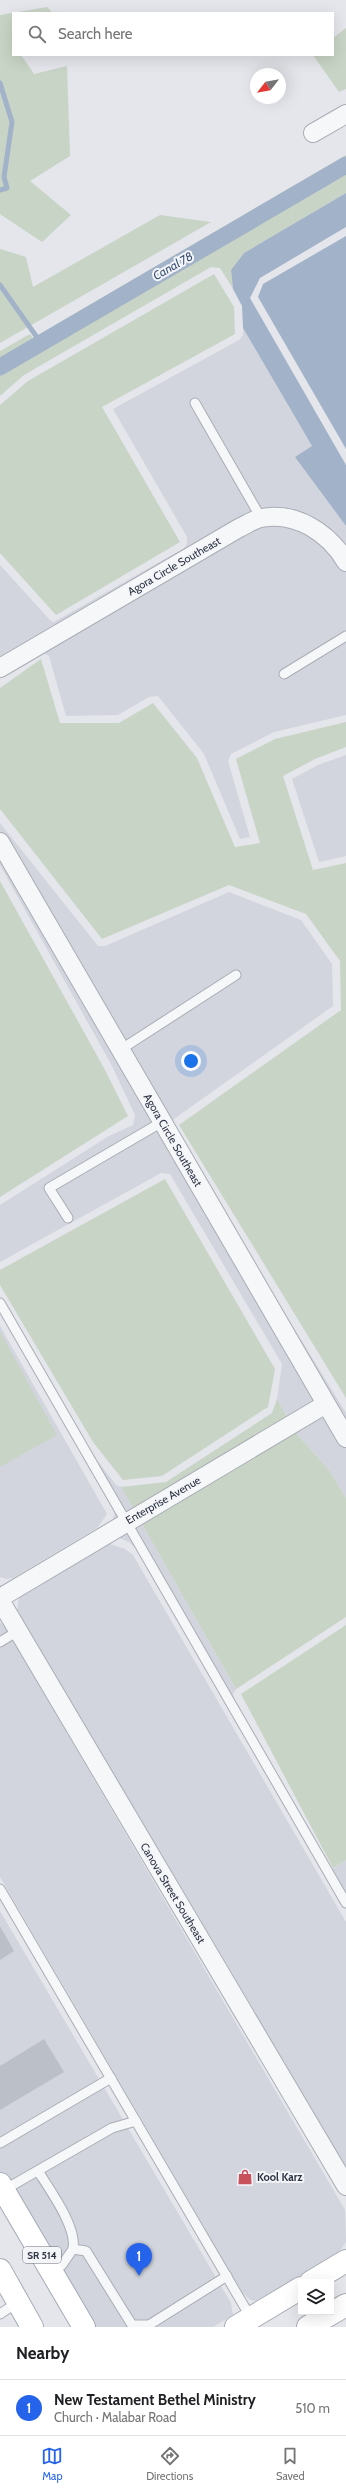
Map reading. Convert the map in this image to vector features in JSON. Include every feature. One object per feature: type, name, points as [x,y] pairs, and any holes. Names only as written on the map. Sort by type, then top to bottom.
[{"type":"main road","name":"SR 514","points":[[2,2187],[84,2327]]},
{"type":"main road","points":[[316,2279],[346,2261]]},
{"type":"main road","points":[[0,2270],[32,2327]]},
{"type":"main road","points":[[243,2322],[298,2290]]},
{"type":"main road","points":[[308,2327],[346,2306]]},
{"type":"street","points":[[313,134],[346,114]]},
{"type":"street","name":"Agora Circle Southeast","points":[[0,668],[239,528],[261,518],[286,517],[317,529],[339,550],[346,562]]},
{"type":"street","name":"Agora Circle Southeast","points":[[0,842],[346,1438]]},
{"type":"street","name":"Enterprise Avenue","points":[[0,1599],[127,1521],[326,1404]]},
{"type":"street","name":"Canova Street Southeast","points":[[0,1599],[346,2186]]},
{"type":"lane","points":[[195,403],[261,518]]},
{"type":"lane","points":[[284,674],[346,636]]},
{"type":"lane","points":[[120,1050],[236,975]]},
{"type":"lane","points":[[68,1218],[49,1188],[162,1122]]},
{"type":"lane","points":[[0,1303],[346,1902]]},
{"type":"lane","points":[[0,1642],[18,1631]]},
{"type":"lane","points":[[0,1889],[227,2276],[243,2322]]},
{"type":"lane","points":[[0,2143],[111,2078]]},
{"type":"lane","points":[[2,2187],[38,2171],[112,2128],[136,2121]]},
{"type":"lane","points":[[38,2171],[70,2226],[74,2240],[73,2249],[62,2265],[52,2272]]},
{"type":"lane","points":[[73,2249],[86,2251],[132,2325],[149,2325],[227,2276]]},
{"type":"lane","points":[[0,2314],[18,2302]]},
{"type":"shaded area","points":[[243,328],[312,446],[296,457],[346,526],[346,715],[274,732],[231,754],[228,761],[250,837],[240,839],[204,754],[158,696],[149,697],[118,715],[66,716],[49,656],[41,652],[0,679],[0,565],[50,620],[54,622],[184,548],[187,544],[187,537],[113,409],[239,340],[243,335]]},
{"type":"shaded area","points":[[346,755],[346,856],[319,862],[292,779],[318,765]]},
{"type":"shaded area","points":[[0,823],[98,946],[105,946],[229,892],[301,920],[332,964],[333,1006],[174,1119],[171,1127],[346,1413],[346,1498],[329,1470],[295,1432],[277,1399],[282,1364],[170,1174],[161,1173],[0,1262],[0,1205],[109,1136],[133,1125],[135,1115],[112,1066],[0,865]]},
{"type":"shaded area","points":[[0,1326],[107,1514],[97,1528],[13,1578],[6,1579],[0,1577]]},
{"type":"shaded area","points":[[86,1446],[116,1485],[121,1487],[236,1689],[233,1694],[234,1698],[324,1869],[139,1551],[129,1542],[117,1537],[20,1586],[0,1613],[0,1585],[3,1586],[112,1522],[115,1513]]},
{"type":"shaded area","points":[[107,1543],[125,1549],[133,1555],[346,1922],[346,2181],[17,1612],[19,1597],[25,1591]]},
{"type":"shaded area","points":[[0,1622],[5,1627],[345,2210],[346,2242],[338,2254],[256,2301],[250,2300],[242,2292],[0,1877]]},
{"type":"shaded area","points":[[346,1860],[346,1895],[331,1870]]},
{"type":"shaded area","points":[[0,1911],[231,2303],[233,2315],[213,2327],[89,2327],[0,2173]]},
{"type":"green space","points":[[47,7],[52,12],[18,12]]},
{"type":"green space","points":[[12,13],[12,56],[22,56],[34,74],[67,66],[70,156],[30,181],[71,215],[42,242],[0,214],[0,15]]},
{"type":"green space","points":[[346,28],[346,89],[339,92],[314,56],[334,56],[334,37]]},
{"type":"green space","points":[[346,155],[346,193],[244,253],[231,270],[233,289],[220,268],[211,267],[24,375],[0,396],[0,351],[30,334],[33,338]]},
{"type":"green space","points":[[160,215],[211,222],[0,343],[0,249],[26,257],[33,287]]},
{"type":"green space","points":[[214,274],[234,307],[235,334],[102,407],[180,542],[56,615],[0,553],[0,405],[28,381]]},
{"type":"green space","points":[[41,659],[60,723],[119,723],[153,703],[197,758],[235,847],[260,843],[236,759],[275,739],[346,722],[346,747],[315,759],[283,776],[313,870],[346,863],[346,1398],[179,1125],[341,1010],[340,961],[306,914],[229,885],[102,939],[0,809],[0,688]]},
{"type":"green space","points":[[0,881],[105,1070],[128,1116],[0,1197]]},
{"type":"green space","points":[[165,1179],[275,1369],[268,1407],[162,1476],[123,1480],[93,1442],[0,1285],[0,1270]]},
{"type":"green space","points":[[0,1332],[57,1435],[0,1467]]},
{"type":"green space","points":[[277,1399],[295,1432],[329,1470],[346,1498],[346,1617],[236,1689],[121,1487],[166,1482],[272,1413]]},
{"type":"green space","points":[[346,1625],[346,1860],[333,1868],[241,1694]]},
{"type":"water","points":[[346,193],[346,227],[260,278],[250,298],[346,465],[346,526],[295,457],[312,446],[243,328],[242,306],[233,289],[231,270],[244,253]]},
{"type":"water","points":[[346,236],[346,449],[258,297],[263,284]]},
{"type":"building","points":[[0,1926],[14,1951],[0,1960]]},
{"type":"building","points":[[44,2039],[64,2072],[0,2110],[0,2066]]},
{"type":"waterway","points":[[0,83],[12,122],[4,177],[7,188],[0,190]]},
{"type":"waterway","name":"Canal 78","points":[[0,367],[346,165]]},
{"type":"waterway","points":[[0,285],[41,343]]},
{"type":"place","name":"Kool Karz","points":[[245,2177]]},
{"type":"place","name":"New Testament Bethel Ministry","points":[[139,2276]]}]
